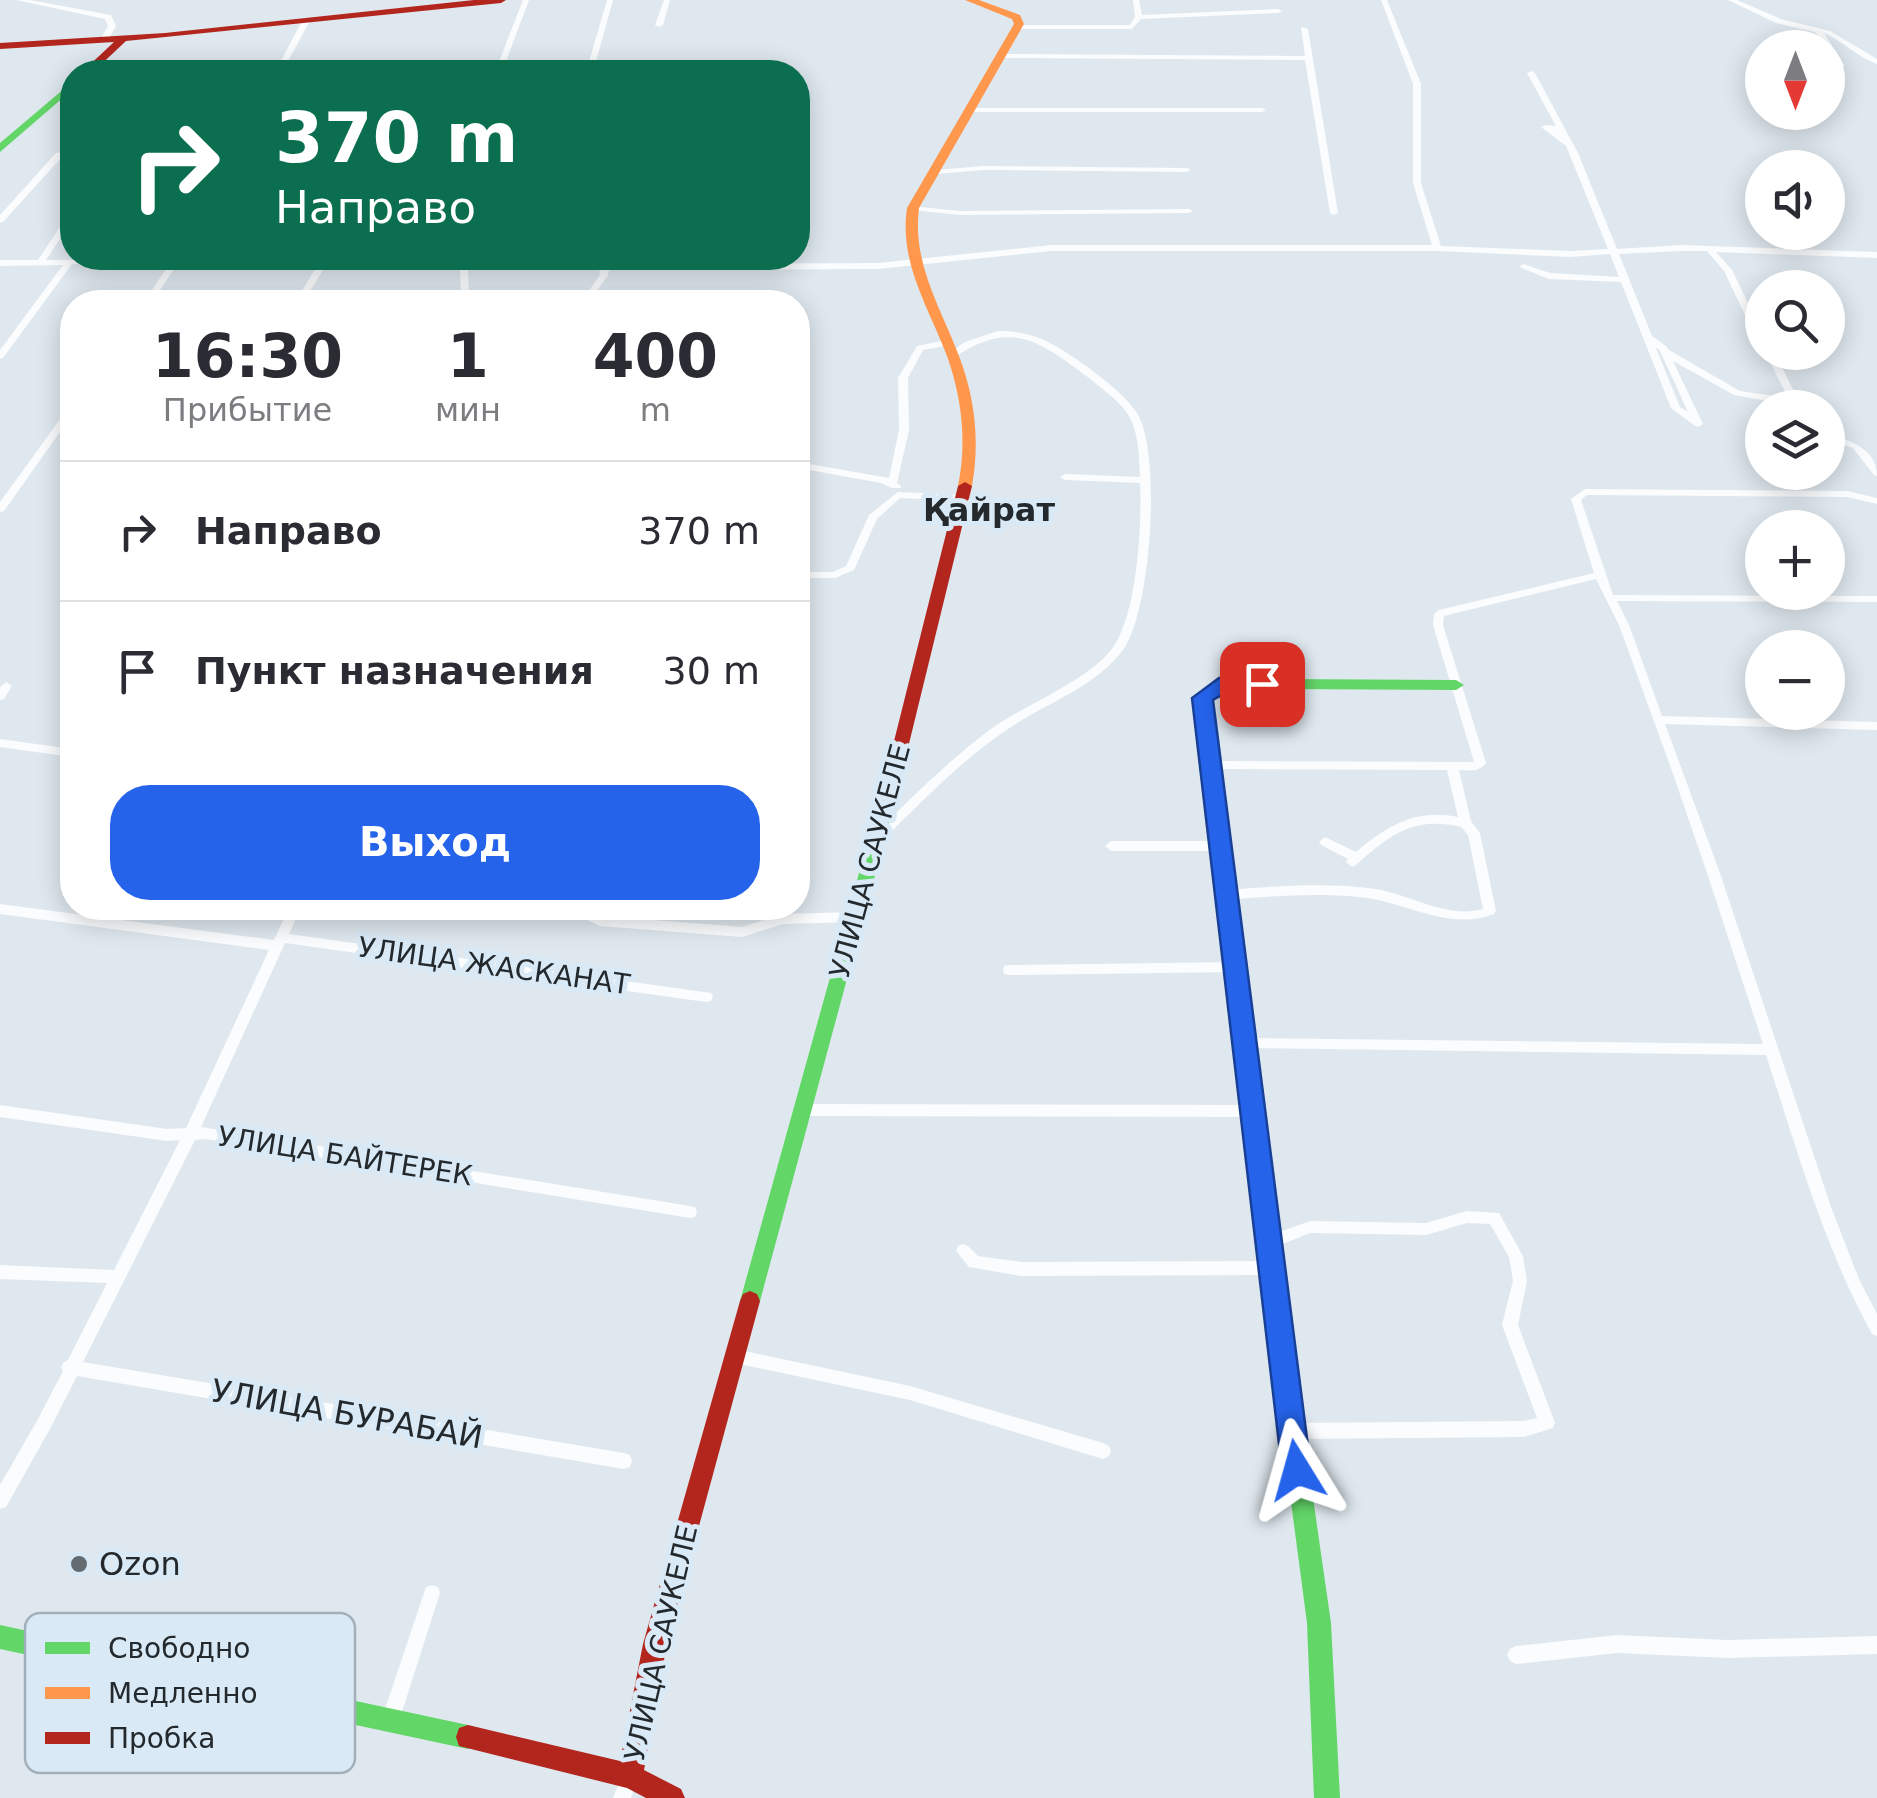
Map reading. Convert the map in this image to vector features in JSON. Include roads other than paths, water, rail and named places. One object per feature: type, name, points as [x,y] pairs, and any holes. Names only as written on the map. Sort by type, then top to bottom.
[{"type":"street","points":[[19,0],[55,3],[108,17],[112,26],[104,38]]},
{"type":"street","points":[[0,46],[306,22],[412,3],[501,0]]},
{"type":"street","points":[[503,60],[526,0]]},
{"type":"street","points":[[592,60],[610,0]]},
{"type":"street","points":[[659,25],[667,0]]},
{"type":"street","points":[[970,0],[1016,18],[1016,27],[913,208],[960,213],[1189,211]]},
{"type":"street","points":[[1016,27],[1132,27],[1139,18],[1136,0]]},
{"type":"street","points":[[1384,0],[1417,84],[1417,183],[1437,248]]},
{"type":"street","points":[[1732,0],[1779,21],[1844,36],[1866,58],[1877,62]]},
{"type":"street","points":[[1139,18],[1278,11]]},
{"type":"street","points":[[285,60],[306,22]]},
{"type":"street","points":[[1304,28],[1334,213]]},
{"type":"street","points":[[100,60],[124,38]]},
{"type":"street","points":[[1002,56],[1309,58]]},
{"type":"street","points":[[1531,74],[1570,146],[1676,408],[1697,422],[1665,352]]},
{"type":"street","points":[[0,149],[60,96]]},
{"type":"street","points":[[970,110],[1262,110]]},
{"type":"street","points":[[1563,130],[1545,128],[1570,146]]},
{"type":"street","points":[[0,220],[60,156]]},
{"type":"street","points":[[936,172],[983,168],[1188,170]]},
{"type":"street","name":"УЛИЦА САУКЕЛЕ","points":[[630,1776],[655,1644],[877,840],[962,498],[972,440],[950,349],[906,234],[913,208]]},
{"type":"street","points":[[40,263],[60,233]]},
{"type":"street","points":[[1588,254],[1608,237]]},
{"type":"street","points":[[810,266],[915,262],[1052,248],[1437,248],[1588,254],[1681,248],[1877,255]]},
{"type":"street","points":[[1708,251],[1728,270],[1745,305]]},
{"type":"street","points":[[0,263],[60,263]]},
{"type":"street","points":[[1522,268],[1549,276],[1624,280]]},
{"type":"street","points":[[0,356],[64,270]]},
{"type":"street","points":[[877,840],[1000,728],[1120,647],[1139,592],[1144,550],[1141,438],[1134,416],[1067,358],[1038,339],[1009,331],[950,349],[920,348],[905,370],[904,430],[893,482]]},
{"type":"street","points":[[1646,336],[1665,352],[1745,394]]},
{"type":"street","points":[[0,509],[60,426]]},
{"type":"street","points":[[1845,442],[1856,446],[1877,473]]},
{"type":"street","points":[[810,468],[893,482],[902,494]]},
{"type":"street","points":[[1065,477],[1142,480]]},
{"type":"street","points":[[1877,500],[1847,494],[1585,492],[1576,499],[1600,576],[1703,832],[1770,1050],[1853,1288],[1877,1329]]},
{"type":"street","points":[[810,575],[835,575],[850,568],[873,518],[902,494],[962,498]]},
{"type":"street","points":[[1211,765],[1452,767],[1480,763],[1438,625],[1439,614],[1600,576]]},
{"type":"street","points":[[1584,580],[1608,593],[1877,598]]},
{"type":"street","points":[[1326,1798],[1319,1623],[1270,1268],[1247,1042],[1202,698],[1219,685],[1232,684],[1456,685]]},
{"type":"street","points":[[1658,720],[1877,726]]},
{"type":"street","points":[[0,743],[60,750]]},
{"type":"street","points":[[1227,896],[1379,894],[1447,913],[1484,916],[1490,912],[1486,886],[1474,833],[1465,823],[1452,767]]},
{"type":"street","points":[[1326,842],[1354,860],[1393,826],[1421,819],[1465,823]]},
{"type":"street","points":[[1111,846],[1184,844],[1216,846],[1222,852]]},
{"type":"street","name":"УЛИЦА ЖАСКАНАТ","points":[[0,908],[60,915]]},
{"type":"street","points":[[810,918],[856,918]]},
{"type":"street","name":"УЛИЦА ЖАСКАНАТ","points":[[99,920],[706,997]]},
{"type":"street","points":[[0,1501],[44,1424],[114,1277],[191,1132],[290,920]]},
{"type":"street","points":[[598,920],[742,932],[777,920]]},
{"type":"street","points":[[1009,970],[1236,967]]},
{"type":"street","points":[[1247,1042],[1770,1050]]},
{"type":"street","points":[[802,1110],[1255,1111]]},
{"type":"street","name":"УЛИЦА БАЙТЕРЕК","points":[[0,1111],[167,1134],[191,1132],[690,1212]]},
{"type":"street","points":[[1268,1243],[1310,1227],[1426,1228],[1467,1217],[1494,1218],[1516,1256],[1520,1282],[1510,1325],[1547,1424],[1524,1428],[1291,1431]]},
{"type":"street","points":[[963,1251],[974,1262],[1021,1269],[1270,1268]]},
{"type":"street","points":[[0,1272],[114,1277]]},
{"type":"street","points":[[734,1356],[910,1393],[1103,1451]]},
{"type":"street","name":"УЛИЦА БУРАБАЙ","points":[[69,1367],[624,1461]]},
{"type":"street","points":[[391,1718],[432,1593]]},
{"type":"street","points":[[0,1637],[25,1642]]},
{"type":"street","points":[[1516,1655],[1617,1644],[1728,1649],[1877,1645]]},
{"type":"street","points":[[355,1711],[630,1776],[672,1798]]},
{"type":"street","points":[[622,1798],[630,1776]]},
{"type":"place","name":"Ozon","points":[[79,1564]]},
{"type":"district","name":"Қайрат","points":[[989,510]]}]
